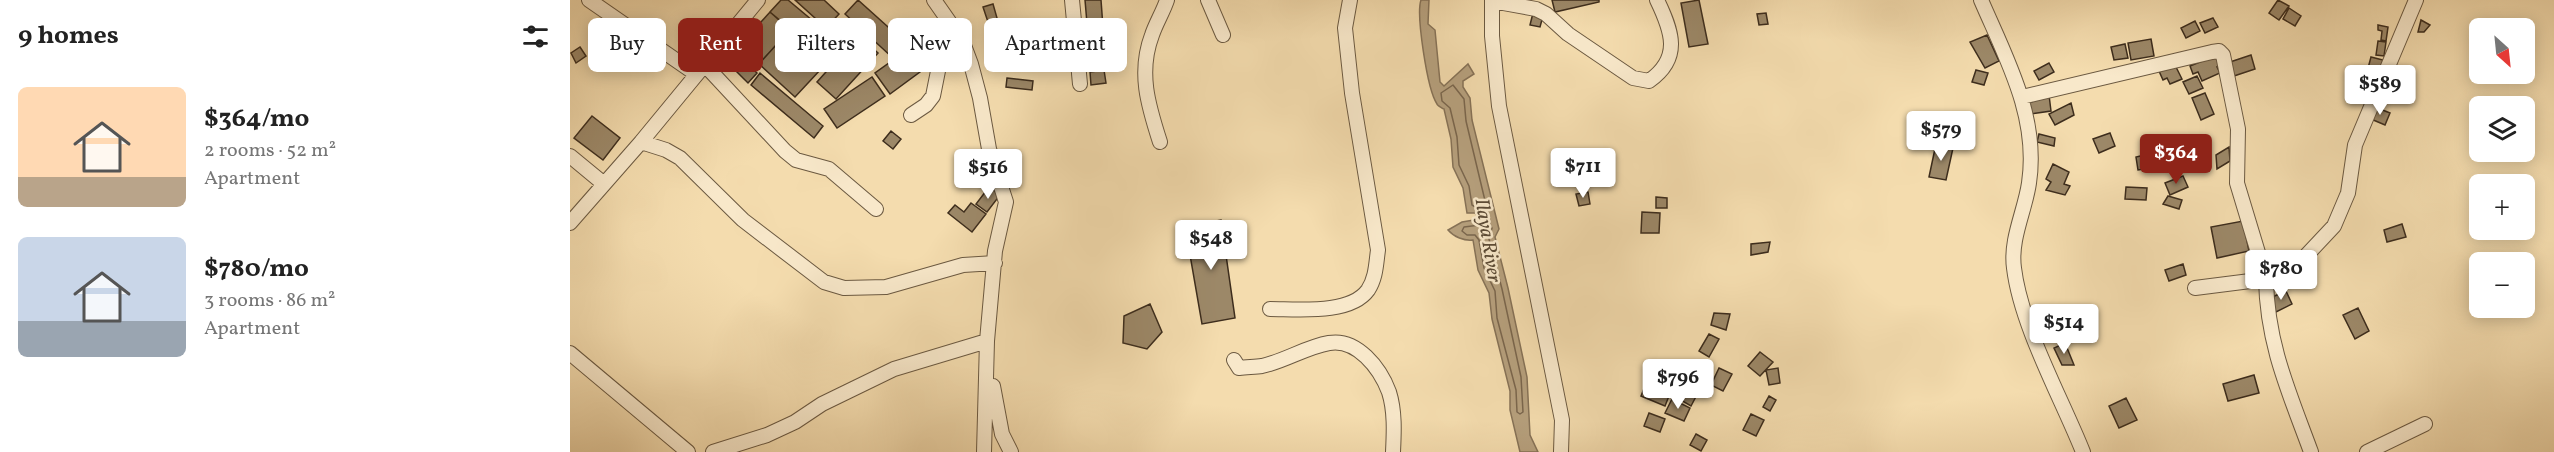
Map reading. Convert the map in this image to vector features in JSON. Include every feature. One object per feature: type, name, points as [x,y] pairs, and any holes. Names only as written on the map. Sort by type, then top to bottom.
[{"type":"street","points":[[589,0],[678,55]]},
{"type":"street","points":[[743,18],[758,0]]},
{"type":"street","points":[[934,0],[947,18]]},
{"type":"street","points":[[1072,0],[1080,84]]},
{"type":"street","points":[[1160,142],[1148,105],[1144,67],[1152,35],[1167,0]]},
{"type":"street","points":[[1208,0],[1223,35]]},
{"type":"street","points":[[1270,309],[1324,309],[1349,304],[1367,291],[1375,276],[1378,250],[1352,93],[1345,28],[1350,0]]},
{"type":"street","points":[[1561,452],[1562,420],[1499,106],[1492,36],[1492,1],[1536,9],[1546,14],[1568,34],[1633,78],[1650,81],[1662,72],[1669,62],[1670,53],[1669,25],[1657,0]]},
{"type":"street","points":[[1981,0],[2022,97],[2028,121],[2030,183],[2017,230],[2013,266],[2023,306],[2083,452]]},
{"type":"street","points":[[2195,288],[2266,279],[2303,259],[2334,226],[2348,193],[2355,145],[2416,0]]},
{"type":"street","points":[[2022,97],[2107,75],[2219,51],[2223,55],[2238,129],[2237,183],[2266,279],[2266,312],[2275,356],[2311,452]]},
{"type":"street","points":[[570,222],[641,142],[698,72]]},
{"type":"street","points":[[703,72],[796,160],[829,169],[876,209]]},
{"type":"street","points":[[911,115],[926,105],[933,96],[938,72]]},
{"type":"street","points":[[972,72],[980,98],[988,149],[1006,202],[995,263],[987,341],[984,452]]},
{"type":"street","points":[[641,142],[666,150],[680,158],[743,220],[824,282],[844,288],[886,287],[963,265],[995,263]]},
{"type":"street","points":[[570,156],[604,184]]},
{"type":"street","points":[[713,452],[767,435],[795,423],[822,404],[894,369],[987,341]]},
{"type":"street","points":[[1234,360],[1239,368],[1262,366],[1330,342],[1349,345],[1359,350],[1378,370],[1389,392],[1394,422],[1393,452]]},
{"type":"street","points":[[570,353],[688,452]]},
{"type":"street","points":[[987,360],[1002,434],[1011,452]]},
{"type":"street","points":[[2367,452],[2425,424]]},
{"type":"water","name":"Ilaya River","points":[[1421,0],[1429,0],[1428,24],[1435,30],[1440,82],[1444,86],[1468,64],[1474,74],[1463,81],[1463,87],[1470,98],[1472,120],[1499,229],[1495,237],[1527,377],[1530,435],[1538,452],[1520,452],[1510,410],[1510,391],[1492,319],[1489,293],[1478,270],[1473,240],[1459,238],[1448,230],[1462,222],[1480,219],[1475,213],[1467,213],[1463,188],[1453,167],[1451,139],[1444,109],[1437,105],[1433,96],[1421,35]]},
{"type":"building","points":[[781,0],[788,0],[810,18],[777,18],[770,12]]},
{"type":"building","points":[[795,0],[824,0],[839,14],[835,18],[815,18]]},
{"type":"building","points":[[858,0],[888,27],[888,53],[876,42],[876,18],[849,18],[845,14]]},
{"type":"building","points":[[1085,0],[1101,0],[1102,18],[1087,18]]},
{"type":"building","points":[[1552,0],[1599,0],[1599,2],[1555,12]]},
{"type":"building","points":[[1699,0],[1708,44],[1689,47],[1681,3]]},
{"type":"building","points":[[2278,0],[2289,6],[2279,20],[2269,13]]},
{"type":"building","points":[[993,4],[997,18],[987,18],[983,7]]},
{"type":"building","points":[[2289,8],[2301,16],[2295,26],[2283,19]]},
{"type":"building","points":[[770,12],[777,18],[775,46],[763,59],[763,20]]},
{"type":"building","points":[[1533,13],[1543,16],[1540,27],[1530,25]]},
{"type":"building","points":[[1766,13],[1768,24],[1759,25],[1757,14]]},
{"type":"building","points":[[2213,18],[2218,27],[2205,33],[2200,23]]},
{"type":"building","points":[[2421,20],[2430,25],[2424,32],[2418,32]]},
{"type":"building","points":[[2195,21],[2200,31],[2186,38],[2181,28]]},
{"type":"building","points":[[2378,25],[2388,27],[2386,41],[2381,40],[2382,31],[2378,30]]},
{"type":"building","points":[[1987,35],[1999,61],[1985,68],[1970,42]]},
{"type":"building","points":[[2151,39],[2154,56],[2131,60],[2128,43]]},
{"type":"building","points":[[2378,41],[2386,42],[2384,56],[2376,55]]},
{"type":"building","points":[[2125,44],[2128,58],[2114,60],[2111,47]]},
{"type":"building","points":[[775,46],[775,72],[818,72],[795,97],[763,68],[763,60]]},
{"type":"building","points":[[580,47],[586,56],[576,63],[571,53]]},
{"type":"building","points":[[2217,55],[2222,65],[2217,67],[2220,73],[2202,81],[2198,72],[2193,74],[2190,66]]},
{"type":"building","points":[[2251,55],[2255,69],[2234,76],[2230,62]]},
{"type":"building","points":[[2371,57],[2383,60],[2379,75],[2367,72]]},
{"type":"building","points":[[2049,63],[2054,72],[2039,80],[2034,71]]},
{"type":"building","points":[[2174,63],[2182,79],[2170,84],[2167,78],[2163,80],[2159,71]]},
{"type":"building","points":[[888,64],[888,72],[920,72],[890,94],[875,73]]},
{"type":"building","points":[[1976,70],[1988,73],[1984,85],[1972,82]]},
{"type":"building","points":[[737,72],[757,73],[748,83]]},
{"type":"building","points":[[826,72],[861,72],[836,99],[817,82]]},
{"type":"building","points":[[1090,72],[1104,72],[1106,83],[1091,85]]},
{"type":"building","points":[[760,73],[823,126],[814,138],[751,85]]},
{"type":"building","points":[[2197,76],[2203,88],[2189,94],[2183,82]]},
{"type":"building","points":[[872,77],[885,96],[837,128],[824,109]]},
{"type":"building","points":[[1007,78],[1033,81],[1032,90],[1006,87]]},
{"type":"building","points":[[2205,93],[2214,114],[2201,120],[2192,98]]},
{"type":"building","points":[[2049,95],[2051,111],[2030,114],[2028,97]]},
{"type":"building","points":[[2071,103],[2074,115],[2055,125],[2049,114]]},
{"type":"building","points":[[2375,107],[2390,113],[2385,125],[2371,119]]},
{"type":"building","points":[[592,116],[620,138],[603,160],[574,138]]},
{"type":"building","points":[[891,131],[901,139],[893,149],[883,141]]},
{"type":"building","points":[[2110,133],[2115,146],[2099,153],[2093,139]]},
{"type":"building","points":[[2039,134],[2055,138],[2054,146],[2037,142]]},
{"type":"building","points":[[1936,144],[1953,148],[1946,180],[1929,177]]},
{"type":"building","points":[[2229,147],[2230,161],[2217,169],[2216,155]]},
{"type":"building","points":[[2149,154],[2151,168],[2138,170],[2136,157]]},
{"type":"building","points":[[2053,164],[2069,172],[2064,184],[2070,186],[2065,195],[2046,190],[2051,182],[2046,179]]},
{"type":"building","points":[[2183,176],[2188,187],[2170,195],[2165,183]]},
{"type":"building","points":[[989,187],[1000,195],[987,212],[976,204]]},
{"type":"building","points":[[2126,187],[2147,188],[2146,200],[2125,199]]},
{"type":"building","points":[[1588,192],[1590,204],[1579,206],[1576,194]]},
{"type":"building","points":[[2168,196],[2182,200],[2179,209],[2163,204]]},
{"type":"building","points":[[1656,197],[1667,198],[1667,208],[1656,208]]},
{"type":"building","points":[[971,203],[986,214],[972,232],[948,213],[955,205],[964,212]]},
{"type":"building","points":[[1642,212],[1660,213],[1659,233],[1641,233]]},
{"type":"building","points":[[1221,220],[1235,318],[1202,324],[1185,226]]},
{"type":"building","points":[[2243,221],[2249,251],[2217,258],[2211,227]]},
{"type":"building","points":[[2402,224],[2406,237],[2387,242],[2384,230]]},
{"type":"building","points":[[1770,242],[1768,252],[1751,255],[1751,244]]},
{"type":"building","points":[[2183,264],[2186,275],[2169,281],[2165,270]]},
{"type":"building","points":[[2286,291],[2292,304],[2276,312],[2270,298]]},
{"type":"building","points":[[1150,304],[1162,332],[1147,349],[1123,343],[1124,316]]},
{"type":"building","points":[[2358,308],[2369,331],[2355,339],[2343,315]]},
{"type":"building","points":[[1714,313],[1730,314],[1726,330],[1711,325]]},
{"type":"building","points":[[1709,334],[1719,339],[1709,357],[1699,351]]},
{"type":"building","points":[[2065,343],[2074,365],[2062,365],[2054,348]]},
{"type":"building","points":[[1760,352],[1773,362],[1760,376],[1748,366]]},
{"type":"building","points":[[1719,368],[1732,374],[1723,391],[1711,385]]},
{"type":"building","points":[[1778,368],[1780,383],[1769,385],[1766,370]]},
{"type":"building","points":[[1670,370],[1701,387],[1691,406],[1660,388]]},
{"type":"building","points":[[2254,375],[2259,393],[2228,401],[2223,384]]},
{"type":"building","points":[[1645,386],[1669,396],[1665,406],[1641,396]]},
{"type":"building","points":[[1769,396],[1776,400],[1770,411],[1763,407]]},
{"type":"building","points":[[2126,398],[2137,420],[2119,428],[2109,406]]},
{"type":"building","points":[[1672,399],[1690,408],[1684,421],[1665,413]]},
{"type":"building","points":[[1649,413],[1665,419],[1660,432],[1644,426]]},
{"type":"building","points":[[1751,414],[1764,420],[1756,436],[1743,430]]},
{"type":"building","points":[[1696,434],[1707,440],[1701,451],[1690,445]]}]
